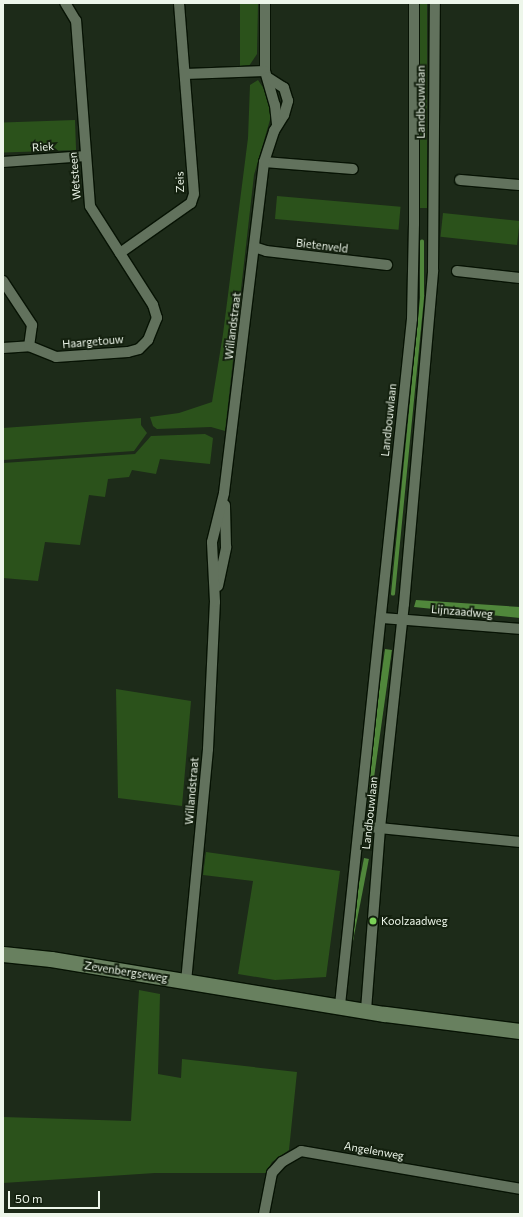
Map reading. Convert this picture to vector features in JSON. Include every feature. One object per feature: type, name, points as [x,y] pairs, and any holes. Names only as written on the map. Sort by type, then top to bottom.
[{"type":"street","name":"Wetsteen","points":[[65,3],[76,21],[86,156],[92,212],[153,305],[157,318],[148,340],[139,349]]},
{"type":"street","name":"Zeis","points":[[120,253],[191,203],[194,194],[179,3]]},
{"type":"street","name":"Willandstraat","points":[[265,3],[266,74],[275,105],[276,125]]},
{"type":"street","name":"Landbouwlaan","points":[[340,1001],[412,318],[414,224],[414,3]]},
{"type":"street","name":"Landbouwlaan","points":[[366,1005],[380,828],[403,619],[433,270],[435,3]]},
{"type":"street","points":[[185,74],[266,74]]},
{"type":"street","name":"Willandstraat","points":[[186,982],[208,749],[215,602],[226,547],[224,493],[264,162],[276,125],[284,115],[287,95],[284,88],[266,74]]},
{"type":"street","name":"Riek","points":[[3,162],[86,156]]},
{"type":"street","points":[[264,162],[353,169]]},
{"type":"street","points":[[460,180],[520,185]]},
{"type":"street","points":[[414,224],[433,225]]},
{"type":"street","name":"Bietenveld","points":[[254,247],[266,251],[387,265]]},
{"type":"street","points":[[457,271],[520,278]]},
{"type":"street","points":[[3,281],[32,325],[28,346]]},
{"type":"street","name":"Haargetouw","points":[[3,348],[28,346],[56,357],[139,349]]},
{"type":"street","points":[[381,618],[403,619]]},
{"type":"street","name":"Lijnzaadweg","points":[[403,619],[520,629]]},
{"type":"street","points":[[359,826],[520,842]]},
{"type":"street","name":"Zevenbergseweg","points":[[3,954],[250,991],[340,1001],[520,1031]]},
{"type":"street","name":"Angelenweg","points":[[264,1214],[272,1173],[282,1162],[301,1151],[520,1189]]},
{"type":"shaded area","points":[[240,3],[258,3],[257,54],[249,66],[243,68],[240,68]]},
{"type":"shaded area","points":[[418,3],[427,3],[427,208],[418,208]]},
{"type":"shaded area","points":[[258,80],[266,92],[272,113],[254,175],[225,431],[211,427],[157,429],[153,426],[150,417],[179,413],[212,402],[223,334],[248,138],[250,85]]},
{"type":"shaded area","points":[[75,120],[76,150],[4,152],[3,123]]},
{"type":"shaded area","points":[[277,196],[401,207],[399,230],[275,219]]},
{"type":"shaded area","points":[[443,213],[520,221],[517,245],[440,237]]},
{"type":"shaded area","points":[[141,418],[141,425],[147,433],[134,451],[3,460],[3,428]]},
{"type":"shaded area","points":[[205,434],[213,438],[210,464],[160,459],[156,474],[132,470],[129,477],[108,479],[105,497],[89,495],[80,545],[45,542],[38,581],[3,578],[3,463],[135,454],[151,436]]},
{"type":"shaded area","points":[[416,600],[520,607],[520,618],[414,607]]},
{"type":"shaded area","points":[[385,649],[392,650],[370,803],[363,802]]},
{"type":"shaded area","points":[[116,689],[191,701],[182,806],[118,798]]},
{"type":"shaded area","points":[[206,852],[340,871],[326,977],[275,980],[238,974],[253,881],[203,875]]},
{"type":"shaded area","points":[[364,858],[369,859],[348,967],[343,966]]},
{"type":"shaded area","points":[[139,990],[160,994],[158,1074],[181,1078],[182,1059],[297,1072],[289,1150],[272,1162],[266,1173],[155,1173],[3,1183],[3,1117],[131,1121]]},
{"type":"waterway","points":[[393,594],[422,296],[422,242]]},
{"type":"place","name":"Koolzaadweg","points":[[373,921]]}]
